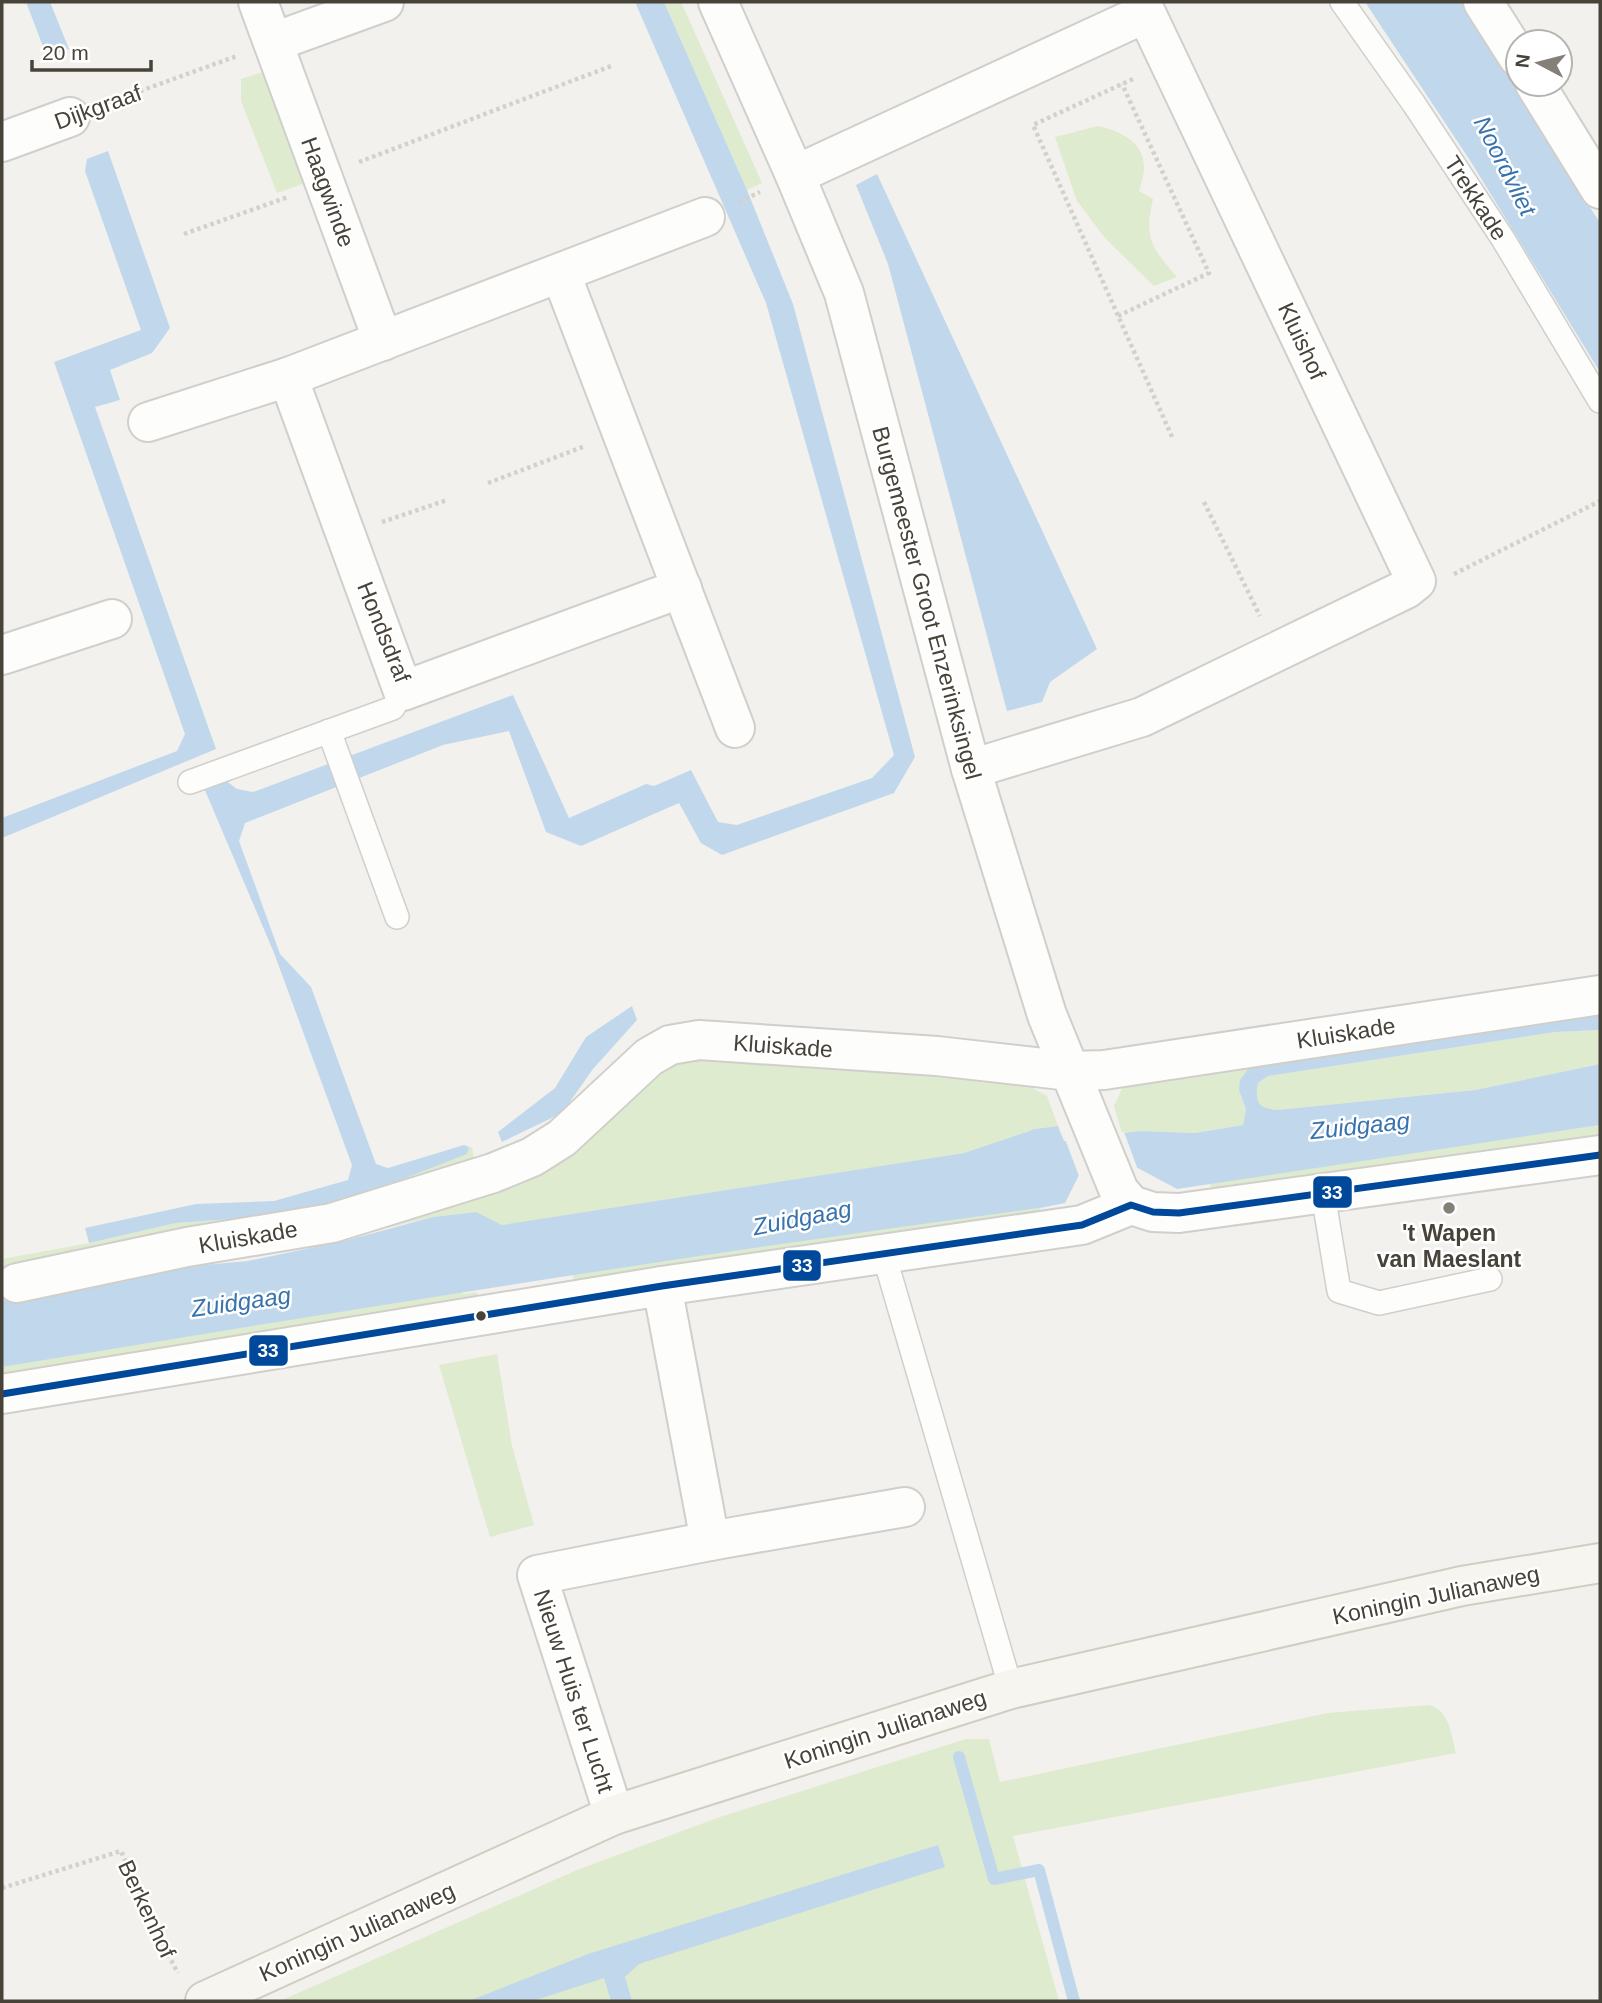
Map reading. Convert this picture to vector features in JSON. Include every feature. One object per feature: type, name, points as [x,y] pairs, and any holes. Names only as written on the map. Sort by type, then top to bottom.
[{"type":"main road","name":"Koningin Julianaweg","points":[[193,1990],[614,1815],[1011,1689],[1462,1586],[1600,1563]]},
{"type":"street","name":"Haagwinde","points":[[258,2],[383,341]]},
{"type":"street","points":[[274,42],[384,2]]},
{"type":"street","name":"Burgemeester Groot Enzerinksingel","points":[[718,2],[844,293],[971,769],[1047,1015],[1110,1172],[1119,1191],[1131,1205]]},
{"type":"street","points":[[1483,2],[1504,35]]},
{"type":"street","name":"Kluishof","points":[[795,175],[1146,13],[1416,581]]},
{"type":"street","points":[[1544,98],[1600,189]]},
{"type":"street","name":"Dijkgraaf","points":[[2,142],[70,117]]},
{"type":"street","points":[[148,422],[288,377],[705,217]]},
{"type":"street","points":[[561,274],[735,728]]},
{"type":"street","name":"Hondsdraf","points":[[288,377],[403,691],[682,588]]},
{"type":"street","points":[[971,769],[1142,717],[1406,589],[1416,581]]},
{"type":"street","points":[[2,655],[112,619]]},
{"type":"street","name":"Kluiskade","points":[[17,1283],[187,1247],[332,1223],[493,1173],[532,1157],[562,1138],[631,1072],[670,1045],[699,1040],[937,1056],[1070,1071],[1104,1070],[1600,995]]},
{"type":"street","points":[[2,1394],[662,1286],[1082,1225],[1131,1205],[1153,1212],[1179,1213],[1600,1155]]},
{"type":"street","points":[[662,1286],[710,1541]]},
{"type":"street","name":"Nieuw Huis ter Lucht","points":[[614,1815],[537,1575],[905,1507]]},
{"type":"lane","name":"Trekkade","points":[[1342,2],[1496,228],[1600,401]]},
{"type":"lane","points":[[204,777],[393,708],[403,691]]},
{"type":"lane","points":[[329,731],[397,917]]},
{"type":"lane","points":[[1323,1194],[1339,1291],[1379,1303],[1490,1279]]},
{"type":"lane","points":[[884,1255],[1011,1689]]},
{"type":"path","name":"Dijkgraaf","points":[[70,117],[274,42]]},
{"type":"path","points":[[1169,62],[1033,125],[1173,439]]},
{"type":"path","points":[[184,234],[611,66]]},
{"type":"path","points":[[1118,316],[1209,273],[1122,84]]},
{"type":"path","points":[[488,483],[622,432]]},
{"type":"path","points":[[346,535],[447,500]]},
{"type":"path","points":[[1416,581],[1433,584],[1600,501]]},
{"type":"path","points":[[1204,502],[1277,652]]},
{"type":"path","name":"Berkenhof","points":[[2,1888],[121,1851],[157,1934],[193,1990]]},
{"type":"green space","points":[[664,2],[681,2],[762,183],[747,190]]},
{"type":"green space","points":[[263,72],[305,183],[277,193],[241,101],[241,79]]},
{"type":"green space","points":[[1098,126],[1130,139],[1140,151],[1144,168],[1139,191],[1153,199],[1149,224],[1152,242],[1177,277],[1154,286],[1105,238],[1077,201],[1055,137]]},
{"type":"green space","points":[[1600,1030],[1600,1064],[1475,1090],[1277,1110],[1261,1106],[1257,1099],[1258,1083],[1268,1076],[1555,1032]]},
{"type":"green space","points":[[670,1057],[1013,1077],[1047,1096],[1058,1126],[1035,1129],[964,1153],[605,1210],[502,1225],[475,1212],[433,1217],[387,1228],[387,1215],[495,1184]]},
{"type":"green space","points":[[1260,1060],[1239,1090],[1246,1109],[1243,1125],[1195,1133],[1122,1133],[1114,1106],[1124,1085]]},
{"type":"green space","points":[[1600,1125],[1600,1134],[1211,1189],[1210,1183]]},
{"type":"green space","points":[[469,1147],[472,1147],[475,1166],[46,1293],[2,1301],[2,1259],[176,1223],[287,1215],[370,1192],[466,1154]]},
{"type":"green space","points":[[1040,1208],[1042,1212],[574,1283],[573,1274],[839,1234]]},
{"type":"green space","points":[[461,1291],[463,1294],[477,1292],[478,1298],[2,1377],[2,1367]]},
{"type":"green space","points":[[497,1354],[512,1446],[534,1525],[490,1537],[439,1365]]},
{"type":"green space","points":[[1429,1705],[1441,1712],[1445,1718],[1456,1753],[1013,1836],[1059,2001],[280,2001],[577,1870],[720,1817],[966,1739],[989,1739],[1000,1782],[1328,1713]]},
{"type":"water","points":[[26,2],[50,2],[69,49],[47,57]]},
{"type":"water","points":[[635,2],[664,2],[747,190],[793,304],[915,757],[894,793],[722,855],[701,843],[679,803],[581,846],[546,832],[509,731],[443,745],[245,823],[239,841],[280,954],[311,987],[376,1164],[388,1168],[464,1145],[469,1147],[467,1154],[370,1192],[287,1215],[176,1223],[89,1243],[85,1228],[196,1204],[274,1201],[348,1180],[352,1165],[274,953],[204,788],[225,780],[237,789],[253,792],[513,695],[569,818],[646,784],[654,786],[691,770],[718,822],[737,825],[872,778],[894,755],[766,303]]},
{"type":"water","name":"Noordvliet","points":[[1365,2],[1461,2],[1504,70],[1504,98],[1521,98],[1600,223],[1600,372],[1471,162]]},
{"type":"water","points":[[108,151],[170,328],[152,353],[110,370],[120,400],[95,407],[216,749],[2,838],[2,818],[177,751],[185,734],[54,362],[141,330],[85,171],[87,159]]},
{"type":"water","points":[[877,174],[1097,649],[1050,682],[1042,702],[1007,711],[888,264],[856,185]]},
{"type":"water","points":[[632,1006],[637,1020],[593,1069],[562,1113],[502,1142],[498,1132],[555,1088],[586,1037]]},
{"type":"water","name":"Zuidgaag","points":[[1600,1012],[1600,1030],[1555,1032],[1268,1076],[1258,1083],[1257,1099],[1261,1106],[1277,1110],[1475,1090],[1600,1064],[1600,1125],[1177,1189],[1134,1166],[1079,1175],[1065,1203],[1040,1208],[520,1283],[2,1367],[2,1301],[182,1267],[248,1261],[344,1241],[433,1217],[476,1212],[502,1225],[964,1153],[1035,1129],[1058,1126],[1064,1141],[1139,1131],[1195,1133],[1243,1125],[1246,1109],[1239,1090],[1240,1080],[1248,1069],[1260,1060]]},
{"type":"water","points":[[938,1845],[945,1867],[639,1964],[625,1977],[632,2001],[611,2001],[604,1978],[533,2001],[469,2001],[588,1954]]},
{"type":"pier","points":[[1124,1132],[1138,1170],[1133,1168],[1079,1176],[1065,1139]]},
{"type":"waterway","points":[[959,1757],[994,1879],[1039,1870],[1074,2001]]},
{"type":"transit line","name":"33","points":[[2,1394],[662,1286],[1082,1225],[1131,1205],[1153,1212],[1179,1213],[1600,1155]]},
{"type":"place","name":"'t Wapen van Maeslant","points":[[1449,1208]]}]
